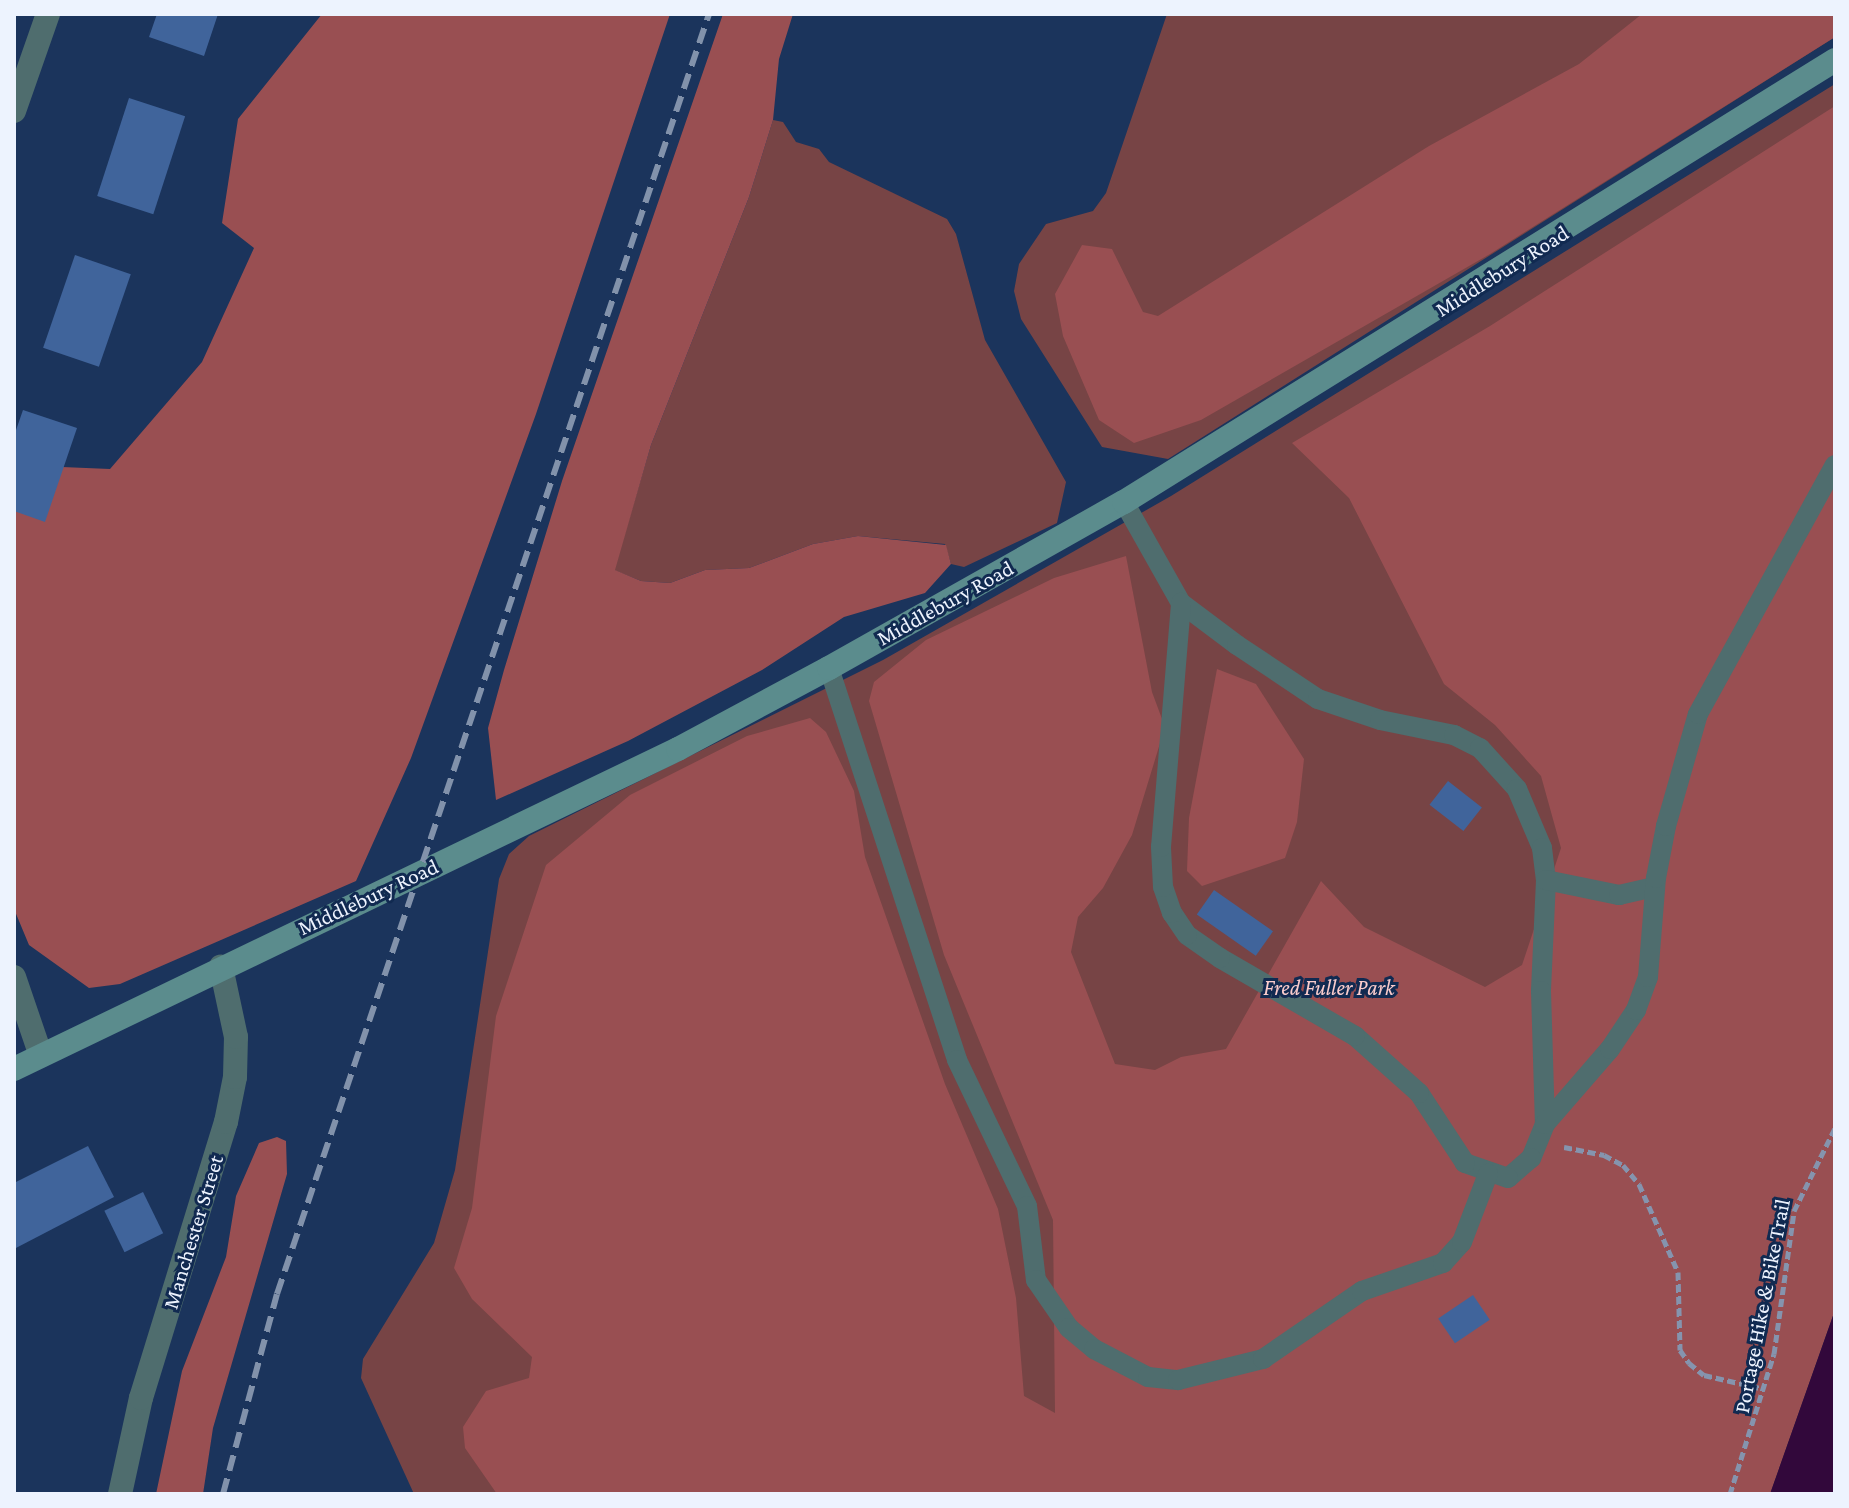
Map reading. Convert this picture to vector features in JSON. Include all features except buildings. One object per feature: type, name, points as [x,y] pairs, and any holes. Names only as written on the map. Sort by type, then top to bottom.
[{"type":"street","points":[[14,111],[48,14]]},
{"type":"street","name":"Middlebury Road","points":[[14,1069],[678,749],[829,668],[1124,502],[1835,60]]},
{"type":"street","name":"Manchester Street","points":[[120,1494],[141,1398],[222,1137],[235,1077],[236,1037],[221,967]]},
{"type":"street","points":[[14,977],[41,1056]]},
{"type":"lane","points":[[1181,603],[1161,847],[1163,887],[1172,913],[1187,935],[1220,958],[1355,1036],[1419,1093],[1465,1163],[1488,1174],[1508,1178],[1519,1172],[1543,1133],[1610,1049],[1636,1010],[1648,977],[1655,887],[1666,826],[1698,714],[1835,465]]},
{"type":"lane","points":[[1124,502],[1181,603],[1318,699],[1454,735],[1480,748],[1500,765],[1524,802],[1542,848],[1546,880],[1541,991],[1543,1133]]},
{"type":"lane","points":[[829,668],[957,1060],[1027,1206],[1036,1280],[1069,1328],[1094,1349],[1148,1377],[1178,1380],[1263,1359],[1362,1291],[1443,1263],[1462,1242],[1488,1174]]},
{"type":"lane","points":[[1546,880],[1619,895],[1655,887]]},
{"type":"path","name":"Portage Hike & Bike Trail","points":[[1730,1494],[1764,1389],[1794,1211],[1835,1128]]},
{"type":"path","points":[[1543,1133],[1623,1165],[1639,1184],[1668,1242],[1683,1300],[1679,1328],[1685,1357],[1704,1375],[1764,1389]]},
{"type":"green space","points":[[322,14],[670,14],[536,414],[411,758],[356,881],[120,984],[89,988],[29,945],[14,909],[14,465],[110,469],[202,362],[254,248],[222,223],[238,119]]},
{"type":"green space","points":[[723,14],[793,14],[779,59],[773,120],[749,197],[651,445],[615,570],[641,581],[670,583],[705,570],[749,568],[813,544],[858,536],[946,545],[951,564],[925,593],[844,617],[762,670],[628,741],[496,800],[488,728],[504,670],[562,481]]},
{"type":"green space","points":[[1167,14],[1835,14],[1835,37],[1168,459],[1102,447],[1021,319],[1014,291],[1019,264],[1046,224],[1093,211],[1106,193]]},
{"type":"green space","points":[[1642,14],[1835,14],[1835,37],[1490,254],[1201,420],[1134,443],[1099,420],[1063,336],[1055,294],[1082,245],[1112,249],[1143,312],[1158,316],[1429,146],[1579,64]]},
{"type":"green space","name":"Fred Fuller Park","points":[[1835,84],[1835,1310],[1770,1494],[414,1494],[361,1378],[363,1359],[434,1243],[455,1170],[499,879],[509,854],[529,836],[883,660],[1171,496]]},
{"type":"green space","name":"Fred Fuller Park","points":[[1835,106],[1835,1310],[1770,1494],[497,1494],[465,1448],[463,1427],[486,1391],[529,1378],[532,1357],[472,1299],[454,1268],[472,1208],[496,1016],[546,865],[630,795],[747,736],[810,718],[826,732],[854,791],[865,857],[945,1084],[998,1209],[1016,1298],[1024,1396],[1055,1413],[1053,1220],[944,955],[869,701],[874,682],[926,640],[1054,578],[1126,556],[1152,692],[1165,727],[1132,835],[1103,888],[1078,917],[1071,952],[1115,1064],[1155,1070],[1181,1057],[1226,1049],[1321,881],[1364,927],[1485,987],[1522,965],[1561,848],[1541,776],[1495,725],[1444,684],[1349,498],[1292,443],[1490,326]]},
{"type":"green space","points":[[773,120],[783,122],[796,142],[819,149],[829,162],[947,219],[956,234],[985,340],[1066,482],[1057,523],[964,567],[951,564],[945,544],[858,536],[813,544],[749,568],[705,570],[670,583],[641,581],[614,570],[651,445],[749,197]]},
{"type":"green space","points":[[1217,669],[1256,684],[1304,759],[1297,822],[1285,858],[1202,886],[1187,871],[1189,818]]},
{"type":"green space","points":[[277,1137],[286,1141],[287,1174],[213,1428],[203,1494],[156,1494],[182,1371],[226,1257],[236,1196],[259,1143]]},
{"type":"shaded area","points":[[1835,1310],[1835,1494],[1770,1494],[1829,1327]]},
{"type":"railway","points":[[223,1494],[277,1294],[709,14]]}]
